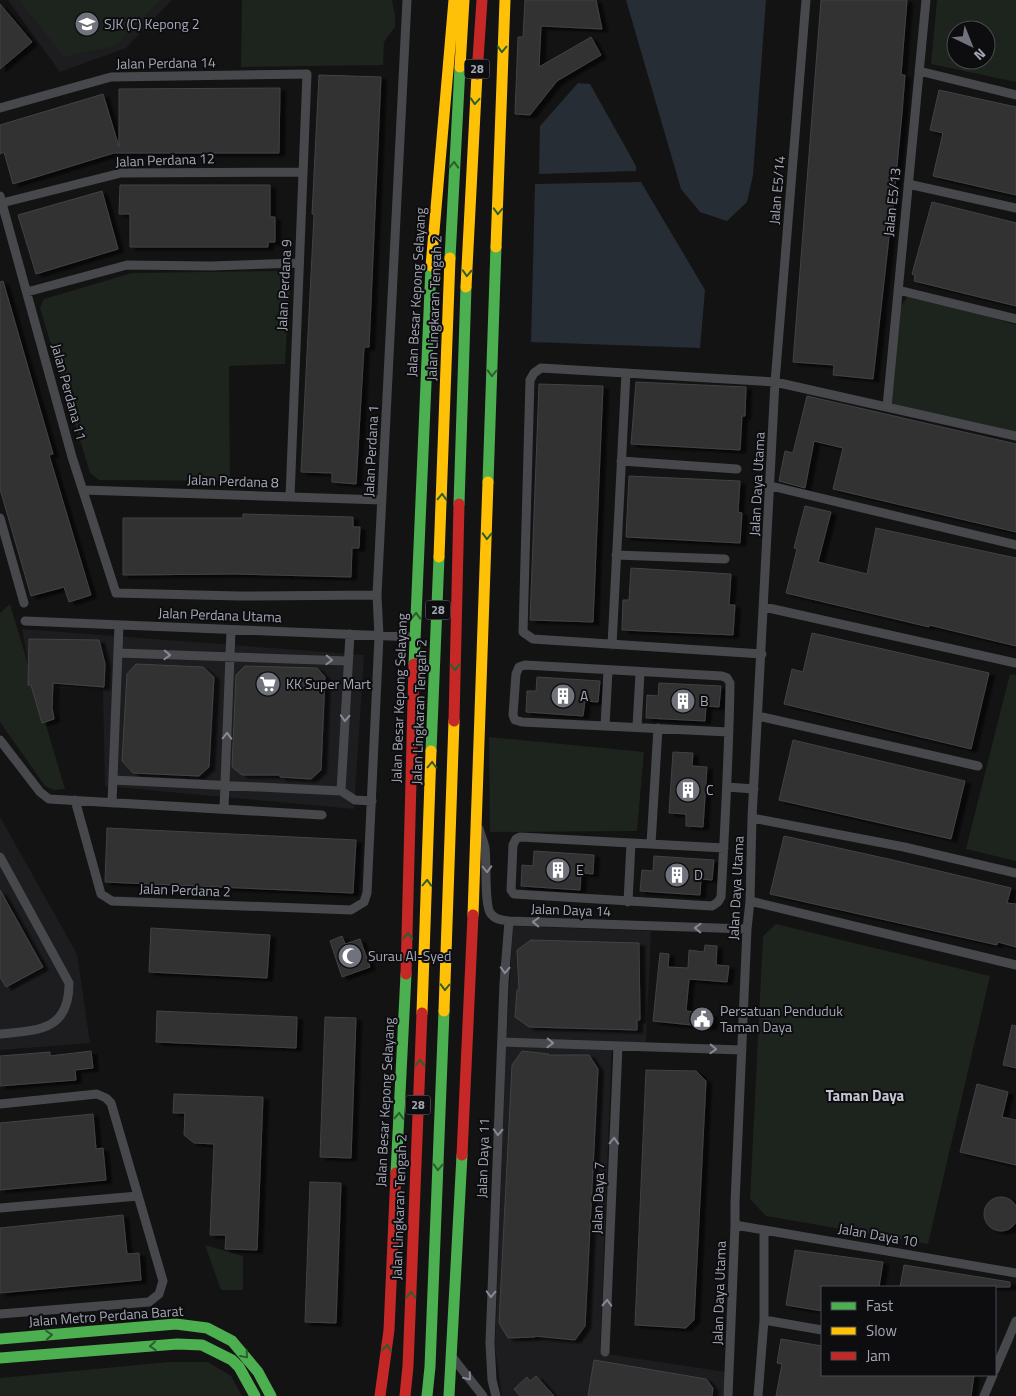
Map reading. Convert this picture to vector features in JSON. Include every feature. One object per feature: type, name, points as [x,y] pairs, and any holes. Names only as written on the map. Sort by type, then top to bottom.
[{"type":"main road","name":"Jalan Besar Kepong Selayang","points":[[381,1393],[389,1330],[407,949],[415,637],[431,258],[454,0]]},
{"type":"main road","name":"Jalan Lingkaran Tengah 2","points":[[405,1396],[408,1366],[430,813],[455,136],[464,0]]},
{"type":"main road","name":"28","points":[[427,1396],[431,1357],[452,816],[461,409],[472,147],[482,0]]},
{"type":"main road","points":[[449,1395],[477,822],[503,30],[506,0]]},
{"type":"main road","name":"Jalan Metro Perdana Barat","points":[[0,1339],[176,1324],[206,1328],[232,1341],[249,1359],[271,1396]]},
{"type":"main road","points":[[0,1358],[177,1344],[202,1345],[232,1360],[239,1367],[255,1396]]},
{"type":"street","name":"Jalan Perdana 1","points":[[364,902],[367,893],[372,801],[379,636],[377,595],[407,0]]},
{"type":"street","name":"Jalan E5/14","points":[[775,382],[806,0]]},
{"type":"street","name":"Jalan E5/13","points":[[887,407],[926,0]]},
{"type":"street","points":[[919,72],[1016,95]]},
{"type":"street","name":"Jalan Perdana 14","points":[[0,108],[111,77],[307,74]]},
{"type":"street","name":"Jalan Perdana 9","points":[[290,497],[307,74]]},
{"type":"street","name":"Jalan Perdana 12","points":[[1,200],[121,173],[303,172]]},
{"type":"street","points":[[908,184],[1016,208]]},
{"type":"street","name":"Jalan Perdana 11","points":[[1,200],[83,490],[116,593],[239,596],[377,595]]},
{"type":"street","points":[[27,292],[127,265],[211,266],[299,263]]},
{"type":"street","points":[[898,290],[1016,319]]},
{"type":"street","points":[[762,654],[533,639],[523,632],[530,380],[534,373],[541,368],[775,382],[1016,436]]},
{"type":"street","points":[[612,645],[626,373]]},
{"type":"street","name":"Jalan Daya Utama","points":[[728,1396],[752,818],[775,382]]},
{"type":"street","points":[[621,461],[737,469]]},
{"type":"street","points":[[771,486],[1016,544]]},
{"type":"street","name":"Jalan Perdana 8","points":[[83,490],[382,500]]},
{"type":"street","points":[[0,518],[24,603]]},
{"type":"street","points":[[616,555],[725,559]]},
{"type":"street","points":[[764,607],[1016,663]]},
{"type":"street","name":"Jalan Perdana Utama","points":[[25,621],[415,637]]},
{"type":"street","points":[[112,803],[120,625]]},
{"type":"street","points":[[224,809],[231,630]]},
{"type":"street","points":[[341,791],[350,634]]},
{"type":"street","points":[[118,653],[348,661]]},
{"type":"street","points":[[724,848],[520,837],[516,839],[513,845],[511,890],[514,894],[712,906],[718,902],[721,897],[724,848],[729,732],[730,683],[728,678],[722,676],[525,665],[519,668],[516,674],[513,715],[515,720],[522,722],[729,732]]},
{"type":"street","points":[[606,726],[608,670]]},
{"type":"street","points":[[637,727],[640,672]]},
{"type":"street","points":[[758,716],[978,766]]},
{"type":"street","points":[[652,844],[658,728]]},
{"type":"street","points":[[0,740],[40,792],[49,799],[322,815]]},
{"type":"street","points":[[113,780],[341,791],[354,800],[372,801]]},
{"type":"street","points":[[727,787],[754,789]]},
{"type":"street","name":"Jalan Perdana 2","points":[[75,800],[101,894],[112,901],[351,910],[364,902]]},
{"type":"street","points":[[752,818],[904,847],[1016,873]]},
{"type":"street","name":"Jalan Daya 14","points":[[477,822],[485,845],[487,906],[490,914],[498,919],[509,921],[747,930]]},
{"type":"street","points":[[628,902],[631,843]]},
{"type":"street","points":[[0,857],[69,983],[69,998],[64,1012],[49,1027],[0,1034]]},
{"type":"street","points":[[750,901],[1016,965]]},
{"type":"street","name":"Jalan Daya 11","points":[[496,1396],[492,1380],[490,1343],[502,1042],[509,921]]},
{"type":"street","points":[[502,1042],[742,1050]]},
{"type":"street","name":"Jalan Daya 7","points":[[605,1352],[618,1046]]},
{"type":"street","points":[[0,1104],[97,1094],[106,1098],[111,1103],[163,1281],[159,1294],[149,1302],[0,1314]]},
{"type":"street","points":[[0,1208],[138,1196]]},
{"type":"street","name":"Jalan Daya 10","points":[[736,1225],[1016,1273]]},
{"type":"street","points":[[758,1396],[764,1320],[764,1230]]},
{"type":"street","points":[[764,1320],[821,1330]]},
{"type":"street","points":[[997,1360],[1016,1322]]},
{"type":"street","points":[[202,1345],[206,1328]]},
{"type":"street","points":[[452,1358],[483,1396]]},
{"type":"street","points":[[984,1396],[993,1376]]},
{"type":"shaded area","name":"SJK (C) Kepong 2","points":[[8,0],[172,0],[126,48],[60,72]]},
{"type":"shaded area","name":"SJK (C) Kepong 2","points":[[19,0],[160,0],[115,46],[64,57]]},
{"type":"shaded area","points":[[242,0],[392,0],[395,27],[384,42],[383,65],[241,67]]},
{"type":"shaded area","points":[[626,0],[766,0],[753,175],[747,202],[727,221],[700,212],[681,189]]},
{"type":"shaded area","points":[[937,0],[1016,0],[1016,82],[959,70],[996,70],[996,20],[946,20],[946,67],[931,64]]},
{"type":"shaded area","points":[[578,83],[590,84],[636,166],[636,171],[539,174],[540,126]]},
{"type":"shaded area","points":[[641,182],[705,290],[700,348],[531,342],[535,184]]},
{"type":"shaded area","points":[[279,271],[290,285],[285,364],[229,366],[230,481],[99,480],[90,473],[40,308],[44,299],[132,273]]},
{"type":"shaded area","points":[[910,293],[1016,325],[1016,436],[887,407],[896,313]]},
{"type":"shaded area","points":[[10,604],[65,789],[54,790],[45,786],[0,722],[0,613]]},
{"type":"shaded area","points":[[22,629],[364,655],[354,809],[105,786],[103,690],[57,688],[57,719],[40,726]]},
{"type":"shaded area","points":[[1010,674],[1016,675],[1016,861],[966,849]]},
{"type":"shaded area","points":[[489,737],[644,752],[637,831],[490,832]]},
{"type":"shaded area","points":[[0,817],[77,954],[90,1043],[0,1050]]},
{"type":"shaded area","points":[[776,924],[990,976],[928,1244],[766,1216],[750,1199],[763,936]]},
{"type":"shaded area","points":[[513,926],[651,931],[646,1042],[612,1042],[600,1353],[726,1372],[723,1396],[502,1396],[495,1347],[506,1046]]},
{"type":"shaded area","points":[[205,1245],[243,1256],[243,1290],[221,1290]]},
{"type":"shaded area","points":[[169,1362],[208,1362],[231,1376],[242,1396],[0,1396],[0,1378]]},
{"type":"building","points":[[525,0],[596,0],[602,29],[541,26],[539,67],[591,37],[601,55],[557,81],[530,115],[515,114],[518,37],[523,37]]},
{"type":"building","points":[[821,0],[907,0],[901,75],[905,75],[902,113],[891,228],[873,379],[833,375],[834,365],[793,362]]},
{"type":"building","points":[[0,4],[32,42],[0,69]]},
{"type":"building","points":[[319,75],[381,77],[369,347],[364,347],[356,484],[332,482],[332,473],[301,472]]},
{"type":"building","points":[[280,88],[279,153],[114,153],[13,184],[4,152],[0,154],[0,125],[103,94],[119,147],[119,89]]},
{"type":"building","points":[[939,90],[1016,107],[1016,195],[933,176],[943,133],[930,130]]},
{"type":"building","points":[[120,185],[270,185],[270,217],[275,217],[275,242],[268,242],[268,247],[130,247],[130,214],[119,214]]},
{"type":"building","points":[[102,191],[118,249],[36,274],[18,215]]},
{"type":"building","points":[[932,202],[1016,223],[1016,306],[914,281],[915,276],[912,274]]},
{"type":"building","points":[[3,281],[53,454],[49,455],[91,595],[69,602],[64,587],[31,596],[0,489],[0,282]]},
{"type":"building","points":[[636,382],[746,387],[745,416],[742,416],[740,450],[631,444]]},
{"type":"building","points":[[539,384],[603,386],[593,622],[530,620]]},
{"type":"building","points":[[807,396],[1016,444],[1016,532],[833,489],[843,448],[814,441],[805,488],[779,481],[785,451],[793,453]]},
{"type":"building","points":[[629,476],[740,481],[738,512],[742,513],[740,543],[626,537]]},
{"type":"building","points":[[805,506],[831,512],[818,562],[867,574],[876,528],[1016,558],[1016,646],[786,593],[797,549],[794,548]]},
{"type":"building","points":[[243,514],[353,517],[353,527],[360,527],[359,548],[352,548],[351,577],[234,574],[123,575],[123,518],[243,518]]},
{"type":"building","points":[[631,568],[731,574],[729,605],[735,605],[733,635],[622,630],[623,600],[629,600]]},
{"type":"building","points":[[812,633],[989,673],[971,749],[784,704],[792,669],[803,672]]},
{"type":"building","points":[[29,639],[99,640],[105,664],[104,687],[53,683],[52,708],[54,719],[42,723],[31,685],[28,685]]},
{"type":"building","points":[[136,664],[203,667],[214,677],[209,767],[199,776],[133,773],[122,761],[127,674]]},
{"type":"building","points":[[245,666],[317,668],[325,677],[321,770],[311,779],[280,777],[280,775],[242,775],[232,767],[236,675]]},
{"type":"building","name":"A","points":[[537,677],[600,681],[598,702],[585,701],[583,716],[526,712],[527,691],[536,691]]},
{"type":"building","name":"B","points":[[659,683],[721,686],[719,707],[706,706],[705,721],[646,718],[647,695],[658,696]]},
{"type":"building","points":[[793,740],[965,781],[951,839],[779,800]]},
{"type":"building","name":"C","points":[[673,752],[693,753],[692,766],[707,767],[703,827],[686,826],[686,814],[669,813]]},
{"type":"building","points":[[107,828],[356,840],[353,893],[105,882]]},
{"type":"building","points":[[784,836],[1011,888],[1007,903],[1016,904],[1016,947],[998,942],[997,945],[770,894]]},
{"type":"building","name":"E","points":[[534,851],[594,855],[593,874],[581,873],[580,890],[521,886],[522,865],[533,866]]},
{"type":"building","name":"D","points":[[654,856],[714,860],[712,880],[701,879],[700,895],[640,891],[642,870],[653,871]]},
{"type":"building","points":[[0,890],[43,967],[6,987],[0,977]]},
{"type":"building","points":[[151,928],[270,935],[267,978],[149,972]]},
{"type":"building","name":"Surau Al-Syed","points":[[342,936],[345,944],[360,939],[370,967],[342,977],[330,941]]},
{"type":"building","points":[[531,940],[639,943],[640,1020],[637,1020],[637,1030],[529,1027],[515,1017],[517,990],[519,990],[517,950]]},
{"type":"building","points":[[705,945],[717,946],[716,965],[729,966],[727,982],[689,979],[686,1011],[712,1014],[711,1027],[653,1021],[660,953],[669,954],[668,967],[688,968],[689,950],[704,952]]},
{"type":"building","points":[[157,1011],[297,1017],[296,1048],[156,1042]]},
{"type":"building","points":[[325,1017],[356,1018],[351,1158],[320,1157]]},
{"type":"building","points":[[1012,1025],[1016,1026],[1016,1068],[1003,1065]]},
{"type":"building","points":[[91,1051],[93,1068],[75,1070],[76,1080],[0,1086],[0,1056],[50,1052],[50,1056]]},
{"type":"building","points":[[522,1051],[548,1055],[589,1055],[598,1069],[585,1326],[575,1340],[535,1336],[508,1338],[499,1323],[512,1065]]},
{"type":"building","points":[[646,1070],[696,1071],[706,1081],[694,1320],[686,1328],[635,1325]]},
{"type":"building","points":[[977,1084],[1008,1092],[1002,1117],[1016,1120],[1016,1165],[960,1152]]},
{"type":"building","points":[[174,1094],[263,1097],[257,1250],[225,1249],[226,1235],[210,1235],[214,1144],[194,1143],[184,1135],[185,1113],[173,1113]]},
{"type":"building","points":[[93,1114],[96,1149],[103,1148],[106,1180],[0,1190],[0,1123]]},
{"type":"building","points":[[310,1182],[341,1183],[336,1323],[305,1322]]},
{"type":"building","points":[[1001,1197],[1013,1202],[1017,1217],[1013,1226],[1001,1231],[989,1226],[984,1214],[989,1202]]},
{"type":"building","points":[[123,1215],[127,1254],[139,1253],[141,1280],[0,1293],[0,1228]]},
{"type":"building","points":[[795,1250],[883,1262],[879,1286],[821,1286],[821,1311],[786,1305]]},
{"type":"building","points":[[904,1265],[1010,1282],[1010,1287],[900,1286]]},
{"type":"building","points":[[781,1339],[821,1346],[821,1376],[974,1376],[971,1396],[776,1396],[782,1364],[777,1363]]},
{"type":"building","points":[[594,1360],[706,1379],[713,1388],[712,1396],[588,1396]]},
{"type":"building","points":[[536,1376],[554,1396],[520,1396],[514,1389],[527,1377],[530,1381]]},
{"type":"traffic: fast","points":[[450,258],[460,67]]},
{"type":"traffic: fast","points":[[488,482],[496,247]]},
{"type":"traffic: fast","points":[[414,664],[431,266]]},
{"type":"traffic: fast","points":[[459,504],[466,287]]},
{"type":"traffic: fast","points":[[431,751],[439,557]]},
{"type":"traffic: fast","points":[[396,1173],[406,974]]},
{"type":"traffic: fast","points":[[427,1396],[430,1367],[444,1011]]},
{"type":"traffic: fast","points":[[449,1396],[462,1155]]},
{"type":"traffic: fast","points":[[0,1339],[176,1324],[207,1328],[232,1341],[258,1372],[271,1396]]},
{"type":"traffic: fast","points":[[0,1358],[177,1344],[202,1345],[232,1360],[239,1367],[255,1396]]},
{"type":"traffic: slow","points":[[431,266],[454,0]]},
{"type":"traffic: slow","points":[[460,67],[464,0]]},
{"type":"traffic: slow","points":[[496,247],[505,0]]},
{"type":"traffic: slow","points":[[466,287],[477,74]]},
{"type":"traffic: slow","points":[[439,557],[450,258]]},
{"type":"traffic: slow","points":[[473,915],[488,482]]},
{"type":"traffic: slow","points":[[444,1011],[454,721]]},
{"type":"traffic: slow","points":[[422,1013],[431,751]]},
{"type":"traffic: jam","points":[[477,74],[482,0]]},
{"type":"traffic: jam","points":[[454,721],[459,504]]},
{"type":"traffic: jam","points":[[406,974],[414,664]]},
{"type":"traffic: jam","points":[[462,1155],[473,915]]},
{"type":"traffic: jam","points":[[405,1396],[408,1366],[422,1013]]},
{"type":"traffic: jam","points":[[380,1396],[389,1330],[396,1173]]},
{"type":"place","name":"SJK (C) Kepong 2","points":[[87,24]]},
{"type":"place","name":"KK Super Mart","points":[[268,684]]},
{"type":"place","name":"A","points":[[563,696]]},
{"type":"place","name":"B","points":[[683,701]]},
{"type":"place","name":"C","points":[[688,790]]},
{"type":"place","name":"E","points":[[558,870]]},
{"type":"place","name":"D","points":[[677,875]]},
{"type":"place","name":"Surau Al-Syed","points":[[350,956]]},
{"type":"place","name":"Persatuan Penduduk Taman Daya","points":[[702,1019]]},
{"type":"district","name":"Taman Daya","points":[[865,1096]]}]
